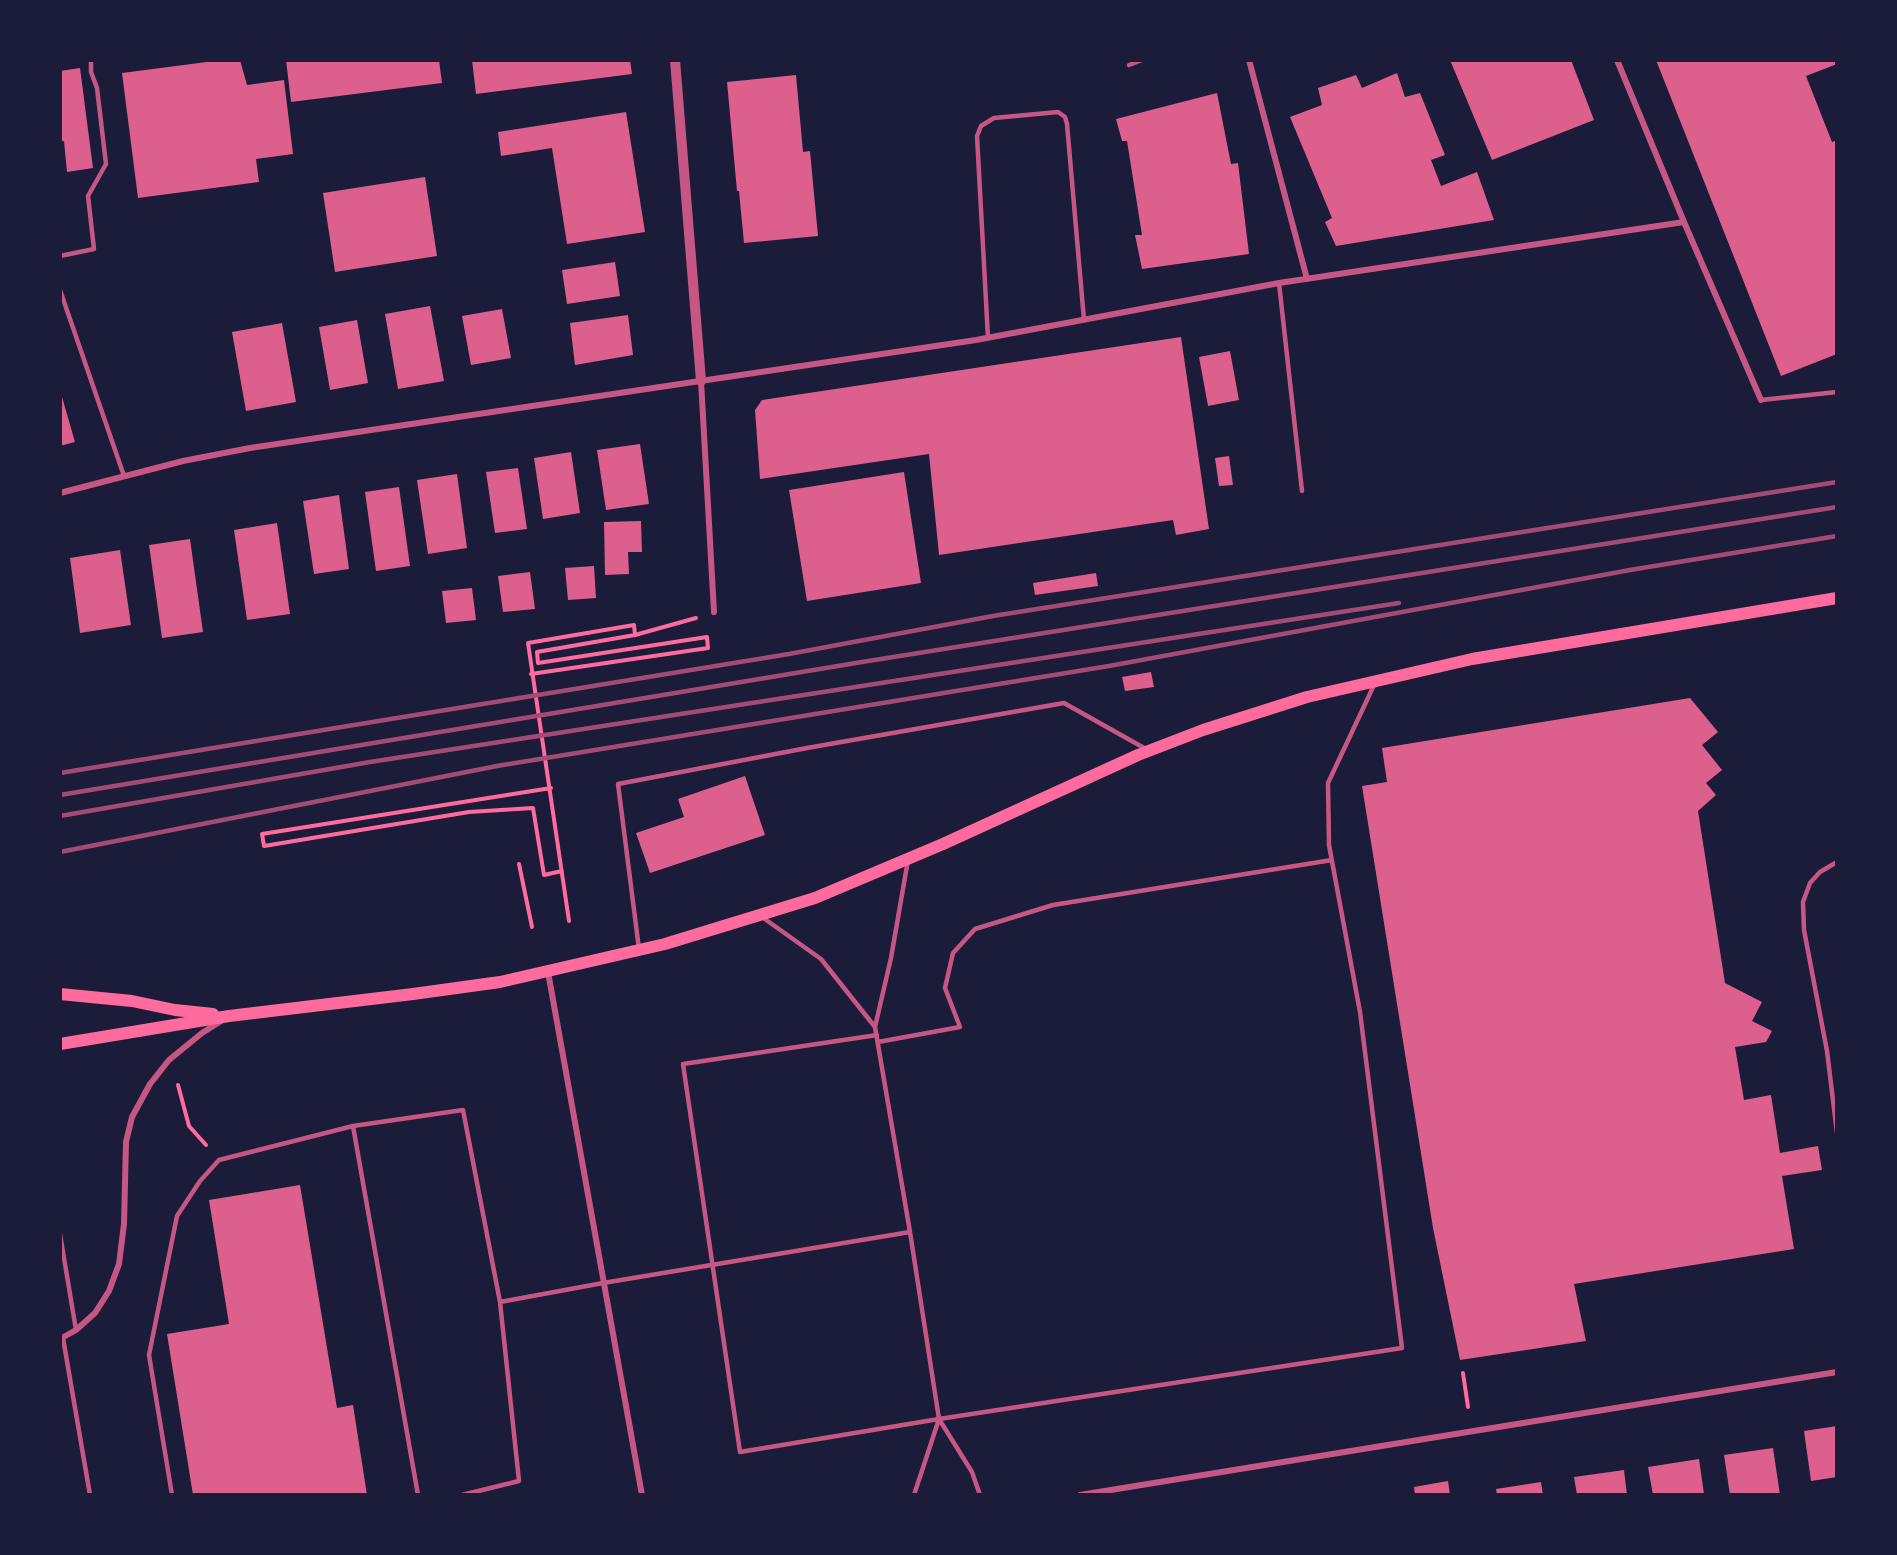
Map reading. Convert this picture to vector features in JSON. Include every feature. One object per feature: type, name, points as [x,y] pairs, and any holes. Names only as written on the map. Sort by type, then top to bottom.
[{"type":"main road","points":[[60,1044],[229,1016],[500,982],[665,944],[815,898],[1148,751],[1203,730],[1307,697],[1472,659],[1837,598]]},
{"type":"main road","points":[[60,994],[132,1001],[176,1010],[229,1016]]},
{"type":"street","points":[[675,60],[701,381],[714,612]]},
{"type":"street","points":[[1249,60],[1307,279]]},
{"type":"street","points":[[1617,60],[1761,400]]},
{"type":"street","points":[[60,493],[183,461],[250,448],[988,338],[1279,283],[1684,222]]},
{"type":"street","points":[[548,972],[642,1495]]},
{"type":"street","points":[[62,1339],[76,1330],[94,1313],[109,1291],[119,1264],[124,1224],[126,1142],[132,1117],[150,1083],[169,1060],[202,1033],[229,1016]]},
{"type":"street","points":[[1080,1495],[1837,1372]]},
{"type":"lane","points":[[60,256],[94,249],[88,196],[106,164],[97,88],[91,60]]},
{"type":"lane","points":[[1129,65],[1142,60]]},
{"type":"lane","points":[[988,338],[977,136],[981,126],[994,118],[1058,112],[1065,117],[1084,320]]},
{"type":"lane","points":[[1279,283],[1302,492]]},
{"type":"lane","points":[[60,290],[124,476]]},
{"type":"lane","points":[[1761,400],[1837,392]]},
{"type":"lane","points":[[877,1035],[683,1064],[740,1452],[1402,1348],[1360,1012],[1329,845],[1328,783],[1376,681]]},
{"type":"lane","points":[[639,950],[618,784],[1064,703],[1148,751]]},
{"type":"lane","points":[[875,1027],[891,958],[908,858]]},
{"type":"lane","points":[[878,1042],[960,1027],[945,988],[953,953],[975,929],[1053,905],[1332,860]]},
{"type":"lane","points":[[1837,862],[1820,872],[1810,883],[1803,902],[1804,930],[1827,1051],[1837,1133]]},
{"type":"lane","points":[[759,915],[821,960],[875,1027],[939,1419],[972,1472],[980,1495]]},
{"type":"lane","points":[[172,1495],[149,1355],[177,1216],[200,1181],[219,1160],[353,1126],[463,1110],[500,1302],[519,1480],[462,1495]]},
{"type":"lane","points":[[353,1126],[418,1495]]},
{"type":"lane","points":[[500,1302],[910,1232]]},
{"type":"lane","points":[[60,1234],[76,1330]]},
{"type":"lane","points":[[62,1339],[90,1495]]},
{"type":"lane","points":[[914,1495],[939,1419]]},
{"type":"path","points":[[531,674],[708,648],[707,637],[538,663],[537,652],[635,635],[714,612]]},
{"type":"path","points":[[569,921],[528,643],[634,625],[635,635]]},
{"type":"path","points":[[550,788],[262,834],[264,846],[469,812],[533,808],[544,875],[562,871]]},
{"type":"path","points":[[519,864],[532,927]]},
{"type":"path","points":[[178,1085],[189,1126]]},
{"type":"path","points":[[1463,1373],[1468,1407]]},
{"type":"building","points":[[222,60],[240,60],[247,85],[284,80],[293,154],[256,159],[259,182],[138,198],[122,73]]},
{"type":"building","points":[[286,60],[439,60],[442,83],[291,102]]},
{"type":"building","points":[[472,60],[630,60],[632,74],[476,94]]},
{"type":"building","points":[[1450,60],[1571,60],[1594,120],[1492,160]]},
{"type":"building","points":[[1656,60],[1837,60],[1837,64],[1806,76],[1832,142],[1837,140],[1837,354],[1781,376]]},
{"type":"building","points":[[80,68],[93,168],[67,172],[64,141],[60,142],[60,71]]},
{"type":"building","points":[[1397,73],[1405,97],[1420,93],[1445,155],[1431,160],[1441,186],[1477,172],[1494,220],[1336,246],[1325,222],[1332,218],[1290,117],[1322,105],[1318,88],[1356,75],[1362,88]]},
{"type":"building","points":[[796,75],[803,152],[810,151],[818,236],[744,243],[727,82]]},
{"type":"building","points":[[1217,93],[1231,164],[1238,163],[1249,254],[1142,269],[1135,235],[1142,235],[1127,141],[1122,141],[1116,119]]},
{"type":"building","points":[[626,112],[645,232],[567,244],[552,148],[501,156],[498,132]]},
{"type":"building","points":[[425,177],[437,256],[335,272],[323,193]]},
{"type":"building","points":[[615,262],[620,296],[567,304],[562,270]]},
{"type":"building","points":[[430,306],[444,381],[398,389],[385,314]]},
{"type":"building","points":[[502,309],[511,358],[471,365],[462,316]]},
{"type":"building","points":[[628,315],[633,355],[575,365],[570,323]]},
{"type":"building","points":[[357,320],[368,383],[330,390],[319,327]]},
{"type":"building","points":[[282,323],[296,402],[246,411],[232,332]]},
{"type":"building","points":[[1181,337],[1209,529],[1176,535],[1173,520],[939,555],[929,454],[760,479],[755,410],[762,400]]},
{"type":"building","points":[[1230,351],[1239,400],[1208,406],[1199,357]]},
{"type":"building","points":[[60,390],[75,442],[60,446]]},
{"type":"building","points":[[640,444],[649,504],[606,510],[597,450]]},
{"type":"building","points":[[571,452],[580,513],[543,519],[534,458]]},
{"type":"building","points":[[1229,456],[1233,485],[1219,486],[1215,458]]},
{"type":"building","points":[[518,468],[527,529],[495,533],[486,472]]},
{"type":"building","points":[[904,472],[921,583],[807,601],[789,490]]},
{"type":"building","points":[[457,474],[467,548],[428,554],[417,480]]},
{"type":"building","points":[[399,487],[410,566],[376,571],[365,492]]},
{"type":"building","points":[[339,495],[349,569],[314,574],[303,501]]},
{"type":"building","points":[[641,521],[642,552],[628,552],[629,574],[605,575],[604,522]]},
{"type":"building","points":[[277,523],[290,614],[247,620],[234,530]]},
{"type":"building","points":[[190,539],[203,632],[162,638],[149,545]]},
{"type":"building","points":[[120,550],[131,625],[80,633],[70,558]]},
{"type":"building","points":[[594,566],[596,598],[568,600],[565,568]]},
{"type":"building","points":[[530,572],[535,609],[503,612],[498,576]]},
{"type":"building","points":[[1096,573],[1098,586],[1035,595],[1033,583]]},
{"type":"building","points":[[472,588],[476,620],[446,623],[442,591]]},
{"type":"building","points":[[1151,672],[1154,687],[1125,691],[1122,677]]},
{"type":"building","points":[[1690,698],[1718,732],[1702,745],[1722,770],[1706,783],[1716,795],[1698,811],[1725,983],[1762,1002],[1752,1021],[1772,1031],[1766,1042],[1735,1047],[1744,1100],[1771,1095],[1780,1153],[1818,1146],[1822,1170],[1782,1176],[1794,1249],[1574,1284],[1586,1341],[1460,1360],[1433,1228],[1362,786],[1387,782],[1382,748]]},
{"type":"building","points":[[745,776],[765,835],[650,873],[636,833],[684,817],[678,799]]},
{"type":"building","points":[[300,1185],[337,1408],[353,1405],[367,1495],[193,1495],[167,1334],[229,1324],[209,1200]]},
{"type":"building","points":[[1837,1426],[1837,1477],[1811,1481],[1804,1431]]},
{"type":"building","points":[[1773,1448],[1780,1495],[1730,1495],[1724,1455]]},
{"type":"building","points":[[1699,1459],[1704,1494],[1653,1495],[1648,1467]]},
{"type":"building","points":[[1624,1470],[1627,1495],[1577,1495],[1574,1477]]},
{"type":"building","points":[[1448,1481],[1450,1495],[1415,1495],[1414,1487]]},
{"type":"building","points":[[1541,1482],[1543,1495],[1497,1495],[1496,1489]]},
{"type":"railway","points":[[60,773],[789,654],[993,616],[1837,482]]},
{"type":"railway","points":[[60,795],[862,662],[1837,507]]},
{"type":"railway","points":[[60,852],[497,766],[1109,666],[1630,570],[1837,536]]},
{"type":"railway","points":[[60,816],[370,762],[1399,603]]}]
